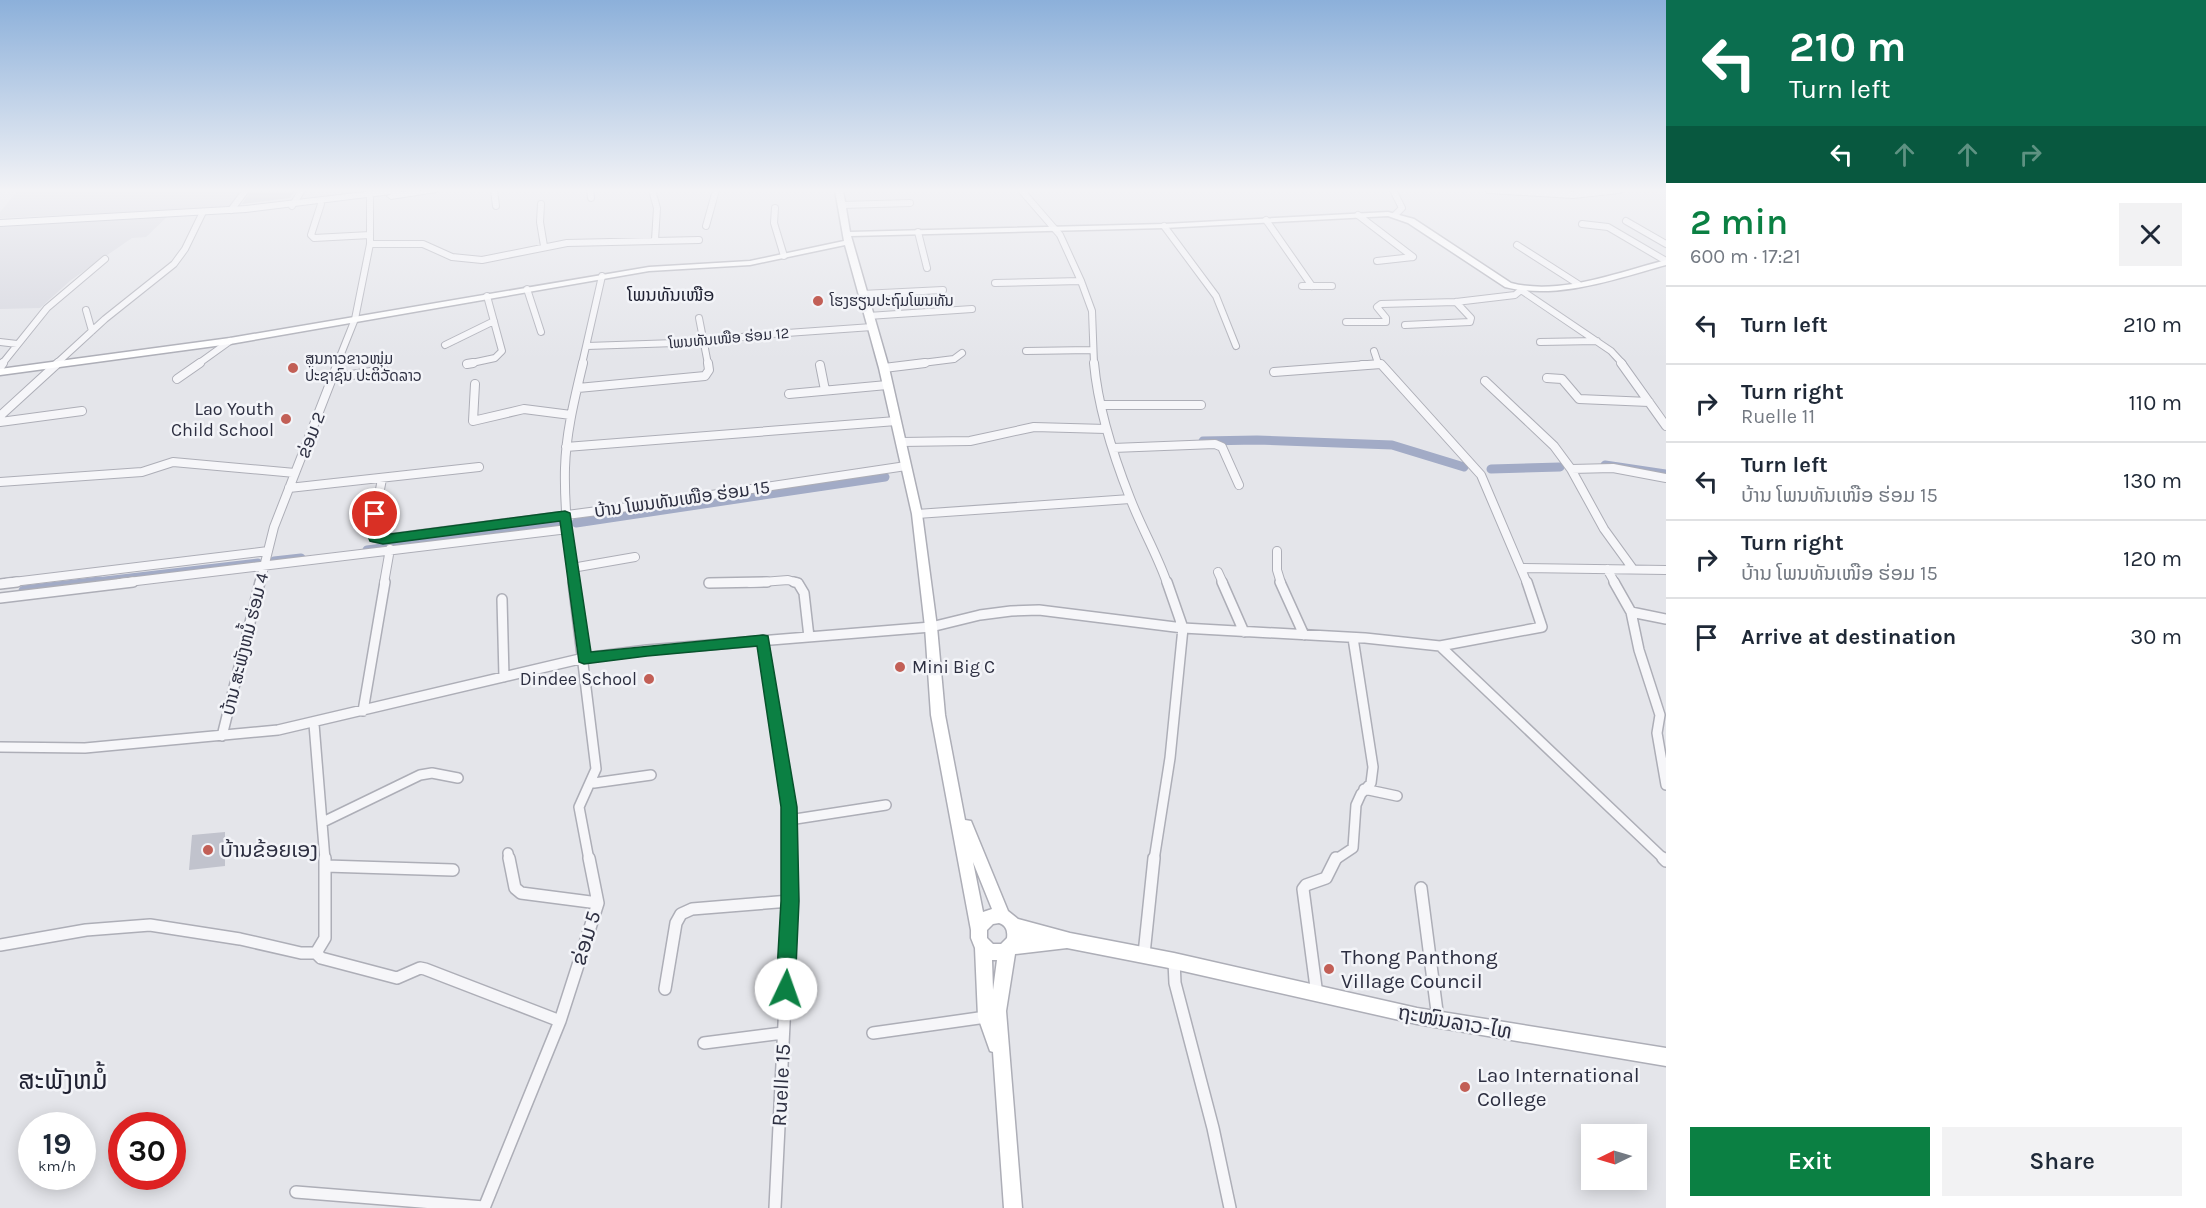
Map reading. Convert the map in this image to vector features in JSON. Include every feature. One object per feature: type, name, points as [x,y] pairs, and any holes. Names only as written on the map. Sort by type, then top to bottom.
[{"type":"street","points":[[0,416],[54,364],[174,264],[186,246]]},
{"type":"street","name":"ຂ່ອມ 2","points":[[268,551],[289,488],[355,319],[370,246]]},
{"type":"street","points":[[432,246],[452,257],[473,260],[504,256],[543,246]]},
{"type":"street","points":[[781,246],[784,256]]},
{"type":"street","points":[[0,370],[230,341],[649,269],[750,263],[818,246]]},
{"type":"street","points":[[850,246],[884,368],[917,514],[931,627],[938,715],[955,794],[980,940],[995,952],[1010,948]]},
{"type":"street","points":[[922,246],[927,268]]},
{"type":"street","points":[[1064,246],[1092,311],[1092,350],[1106,429],[1130,499],[1158,557],[1183,628],[1170,758],[1151,879],[1144,954]]},
{"type":"street","points":[[1181,246],[1216,296],[1236,346]]},
{"type":"street","points":[[1284,246],[1312,286]]},
{"type":"street","points":[[1377,261],[1413,257],[1399,246]]},
{"type":"street","points":[[1449,246],[1508,285],[1521,290],[1578,284],[1666,262]]},
{"type":"street","points":[[1518,246],[1578,284]]},
{"type":"street","points":[[1640,246],[1666,262]]},
{"type":"street","points":[[0,370],[17,344],[56,297],[105,259]]},
{"type":"street","points":[[602,276],[566,447],[565,516],[584,658],[596,770],[594,783],[651,775]]},
{"type":"street","points":[[995,283],[1081,281]]},
{"type":"street","points":[[1302,286],[1332,286]]},
{"type":"street","points":[[527,289],[541,332]]},
{"type":"street","points":[[862,294],[943,290]]},
{"type":"street","points":[[1346,322],[1386,322],[1386,318],[1377,307],[1381,304],[1456,302],[1515,295],[1521,290]]},
{"type":"street","points":[[1521,290],[1598,341],[1621,362],[1666,426]]},
{"type":"street","points":[[467,364],[495,358],[501,353],[487,296]]},
{"type":"street","points":[[1405,325],[1470,322],[1471,318],[1456,302]]},
{"type":"street","name":"ໂພນທັນເໜືອ ຮ່ອມ 12","points":[[586,346],[705,342],[972,309]]},
{"type":"street","points":[[86,310],[92,331]]},
{"type":"street","points":[[578,388],[705,376],[709,370],[699,318]]},
{"type":"street","points":[[445,345],[494,321]]},
{"type":"street","points":[[177,379],[230,341]]},
{"type":"street","points":[[1540,342],[1598,341]]},
{"type":"street","points":[[0,342],[17,344]]},
{"type":"street","points":[[1026,351],[1092,350]]},
{"type":"street","points":[[0,747],[86,748],[278,730],[314,724],[584,658],[647,650],[931,627],[980,615],[1039,610],[1183,628],[1353,638],[1440,646],[1542,627],[1522,568],[1481,475],[1378,363],[1374,351]]},
{"type":"street","points":[[884,368],[957,358],[962,353]]},
{"type":"street","points":[[1274,372],[1378,363]]},
{"type":"street","points":[[820,365],[825,390]]},
{"type":"street","points":[[332,378],[384,370]]},
{"type":"street","points":[[1547,378],[1562,379],[1579,399],[1649,402]]},
{"type":"street","points":[[1485,381],[1547,439],[1571,469],[1604,529],[1633,569]]},
{"type":"street","points":[[475,384],[473,421],[524,409],[571,415]]},
{"type":"street","points":[[789,393],[887,385]]},
{"type":"street","points":[[1102,405],[1201,405]]},
{"type":"street","points":[[0,422],[82,411]]},
{"type":"street","points":[[566,447],[896,421]]},
{"type":"street","points":[[901,442],[970,441],[1034,427],[1106,429]]},
{"type":"street","points":[[1113,448],[1215,444],[1222,447],[1239,486]]},
{"type":"street","points":[[0,482],[142,472],[174,462],[296,473]]},
{"type":"street","name":"ບ້ານ ໂພນທັນເໜືອ ຮ່ອມ 15","points":[[382,478],[372,531],[374,538],[383,539],[565,516],[906,466]]},
{"type":"street","points":[[289,488],[479,467]]},
{"type":"street","points":[[1571,469],[1613,468],[1666,478]]},
{"type":"street","points":[[917,514],[1130,499]]},
{"type":"street","points":[[0,598],[568,529]]},
{"type":"street","points":[[363,711],[390,549]]},
{"type":"street","points":[[0,584],[268,551]]},
{"type":"street","name":"ບ້ານ ສະພັງຫມໍ້ ຮ່ອມ 4","points":[[222,736],[268,551]]},
{"type":"street","points":[[1277,551],[1275,555],[1279,578],[1304,635]]},
{"type":"street","points":[[572,568],[635,557]]},
{"type":"street","points":[[1522,568],[1666,570]]},
{"type":"street","points":[[1607,569],[1631,612],[1639,650],[1660,714],[1657,733],[1666,785]]},
{"type":"street","points":[[1218,572],[1244,632]]},
{"type":"street","points":[[709,583],[743,584],[788,580],[798,583],[804,593],[809,637]]},
{"type":"street","points":[[502,598],[504,677]]},
{"type":"street","points":[[1631,612],[1666,619]]},
{"type":"street","points":[[1317,995],[1303,889],[1306,885],[1326,878],[1331,863],[1339,854],[1350,852],[1353,848],[1356,805],[1364,789],[1371,783],[1373,767],[1353,638]]},
{"type":"street","name":"Ruelle 15","points":[[763,640],[789,820],[790,901],[775,1208]]},
{"type":"street","points":[[1440,646],[1666,860]]},
{"type":"street","points":[[314,724],[326,866],[325,938],[316,953]]},
{"type":"street","points":[[323,822],[420,775],[432,773],[458,778]]},
{"type":"street","name":"ຂ່ອມ 5","points":[[484,1208],[560,1021],[598,903],[579,807],[582,796],[594,783]]},
{"type":"street","points":[[1364,789],[1397,796]]},
{"type":"street","points":[[955,794],[1015,936],[1010,948],[998,1011],[1013,1208]]},
{"type":"street","points":[[789,820],[886,805]]},
{"type":"street","points":[[508,853],[515,888],[522,893],[598,903]]},
{"type":"street","points":[[326,866],[453,870]]},
{"type":"street","points":[[1421,888],[1438,1019]]},
{"type":"street","points":[[665,989],[676,923],[681,915],[692,909],[790,901]]},
{"type":"street","points":[[978,927],[985,918],[991,915],[1007,921]]},
{"type":"street","name":"ຖະໜົນລາວ-ໄທ","points":[[1007,921],[1070,941],[1144,954],[1317,995],[1438,1019],[1666,1057]]},
{"type":"street","points":[[0,945],[86,930],[150,925],[240,939],[302,953],[316,953],[321,958],[397,978],[425,969],[560,1021]]},
{"type":"street","name":"ຖະໜົນລາວ-ໄທ","points":[[1010,948],[1070,941]]},
{"type":"street","points":[[984,945],[986,1017],[1000,1057]]},
{"type":"street","points":[[1174,961],[1175,984],[1213,1128],[1230,1208]]},
{"type":"street","points":[[873,1033],[986,1017]]},
{"type":"street","points":[[704,1043],[783,1033]]},
{"type":"street","points":[[296,1192],[484,1208]]},
{"type":"shaded area","points":[[0,246],[120,246],[71,280],[40,308],[0,309]]},
{"type":"building","name":"ບ້ານຂ້ອຍເອງ","points":[[225,832],[225,866],[189,870],[192,835]]},
{"type":"waterway","points":[[1203,441],[1257,440],[1392,445],[1464,467]]},
{"type":"waterway","points":[[1605,465],[1666,474]]},
{"type":"waterway","points":[[1491,469],[1560,467]]},
{"type":"waterway","points":[[576,523],[885,477]]},
{"type":"waterway","points":[[367,550],[559,525]]},
{"type":"waterway","points":[[274,561],[301,558]]},
{"type":"waterway","points":[[88,583],[258,563]]},
{"type":"waterway","points":[[24,591],[100,582]]},
{"type":"place","name":"ໂຮງຮຽນປະຖົມໂພນທັນ","points":[[818,301]]},
{"type":"place","name":"ສູນກາວຂາວໜຸ່ມ ປະຊາຊົນ ປະຕິວັດລາວ","points":[[293,368]]},
{"type":"place","name":"Lao Youth Child School","points":[[286,419]]},
{"type":"place","name":"Mini Big C","points":[[900,667]]},
{"type":"place","name":"Dindee School","points":[[649,679]]},
{"type":"place","name":"ບ້ານຂ້ອຍເອງ","points":[[208,850]]},
{"type":"place","name":"Thong Panthong Village Council","points":[[1329,969]]},
{"type":"place","name":"Lao International College","points":[[1465,1087]]},
{"type":"district","name":"ໂພນທັນເໜືອ","points":[[671,295]]},
{"type":"district","name":"ສະພັງຫມໍ້","points":[[63,1080]]},
{"type":"route","points":[[375,514],[372,531],[374,538],[383,539],[565,516],[584,658],[763,640],[789,807],[790,901],[786,989]]}]
